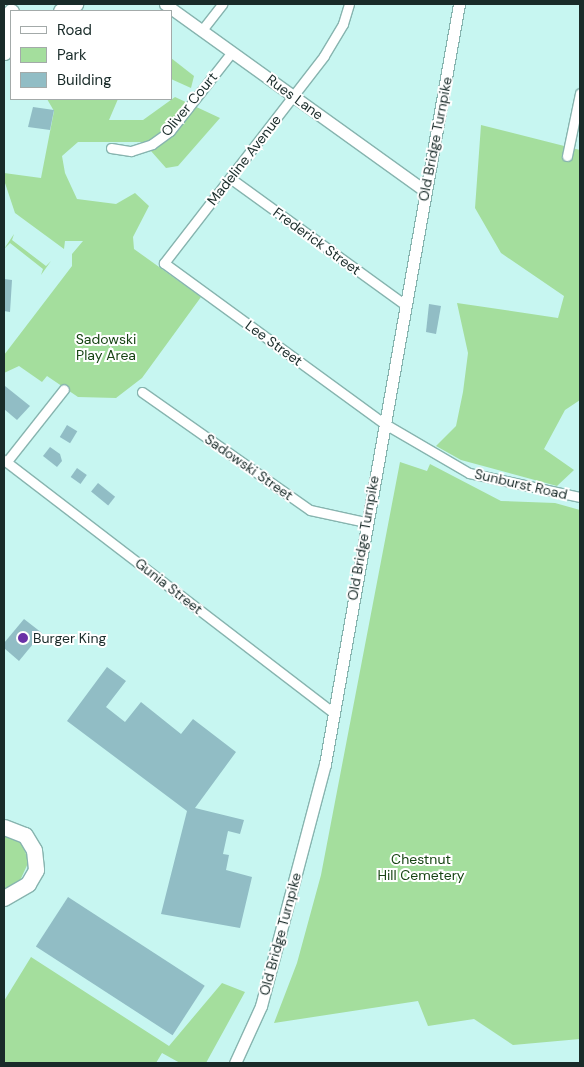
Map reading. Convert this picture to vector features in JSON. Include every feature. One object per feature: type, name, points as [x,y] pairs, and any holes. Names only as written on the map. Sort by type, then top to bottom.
[{"type":"highway","points":[[63,10],[75,4]]},
{"type":"highway","points":[[4,52],[10,18]]},
{"type":"highway","points":[[4,64],[10,53]]},
{"type":"highway","points":[[4,827],[25,835],[34,850],[36,870],[28,884],[4,898]]},
{"type":"street","name":"Rues Lane","points":[[165,4],[425,191]]},
{"type":"street","points":[[202,30],[222,4]]},
{"type":"street","name":"Madeline Avenue","points":[[164,262],[335,40],[349,4]]},
{"type":"street","name":"Old Bridge Turnpike","points":[[235,1063],[261,1006],[325,764],[365,522],[385,424],[404,304],[459,4]]},
{"type":"street","name":"Oliver Court","points":[[111,148],[131,151],[152,144],[170,131],[232,52]]},
{"type":"street","points":[[567,156],[580,93]]},
{"type":"street","name":"Frederick Street","points":[[230,178],[404,304]]},
{"type":"street","name":"Lee Street","points":[[164,262],[385,424]]},
{"type":"street","points":[[6,460],[64,389]]},
{"type":"street","name":"Sadowski Street","points":[[142,392],[310,510],[365,522]]},
{"type":"street","name":"Sunburst Road","points":[[385,424],[475,475],[580,497]]},
{"type":"street","name":"Gunia Street","points":[[6,460],[334,713]]},
{"type":"green space","points":[[172,59],[194,76],[191,88],[172,79]]},
{"type":"green space","name":"Sadowski Play Area","points":[[175,97],[220,118],[178,166],[166,168],[143,142],[78,142],[62,156],[65,173],[77,199],[116,204],[135,193],[149,206],[133,237],[134,249],[201,297],[142,378],[116,398],[78,397],[47,376],[42,382],[19,366],[4,373],[4,355],[72,266],[72,254],[83,241],[65,241],[64,249],[15,213],[4,180],[4,173],[41,178],[54,111],[48,100],[118,100],[109,120],[143,120]]},
{"type":"green space","points":[[481,125],[580,150],[580,400],[565,410],[544,449],[574,470],[557,486],[461,460],[436,446],[456,426],[463,392],[468,353],[457,303],[558,318],[564,296],[501,253],[475,208]]},
{"type":"green space","points":[[14,234],[12,240],[46,266],[51,261],[41,275],[43,269],[10,243],[4,249]]},
{"type":"green space","name":"Chestnut Hill Cemetery","points":[[400,462],[427,471],[430,464],[501,501],[555,503],[580,510],[580,1039],[513,1045],[474,1019],[428,1026],[418,1001],[274,1023],[297,963],[321,875]]},
{"type":"green space","points":[[4,833],[20,840],[29,861],[18,885],[4,891]]},
{"type":"green space","points":[[31,957],[169,1046],[222,983],[245,992],[206,1063],[180,1063],[162,1053],[156,1063],[4,1063],[4,1001]]},
{"type":"building","points":[[33,107],[54,110],[50,130],[28,127]]},
{"type":"building","points":[[4,279],[12,280],[10,312],[4,311]]},
{"type":"building","points":[[429,304],[441,306],[436,334],[426,332]]},
{"type":"building","points":[[5,386],[30,406],[17,420],[4,409]]},
{"type":"building","points":[[67,425],[77,431],[70,443],[60,437]]},
{"type":"building","points":[[50,447],[60,454],[62,461],[57,467],[43,456]]},
{"type":"building","points":[[77,468],[87,475],[81,484],[71,477]]},
{"type":"building","points":[[98,483],[115,497],[108,505],[91,492]]},
{"type":"building","name":"Burger King","points":[[24,619],[42,633],[19,661],[4,648],[4,643]]},
{"type":"building","points":[[107,667],[126,681],[106,707],[125,722],[141,702],[181,734],[193,719],[236,752],[195,808],[244,820],[240,834],[228,831],[223,854],[229,855],[226,870],[252,877],[240,928],[161,914],[187,811],[67,721]]},
{"type":"building","points":[[68,897],[205,986],[173,1035],[36,946]]},
{"type":"place","name":"Burger King","points":[[23,638]]}]
